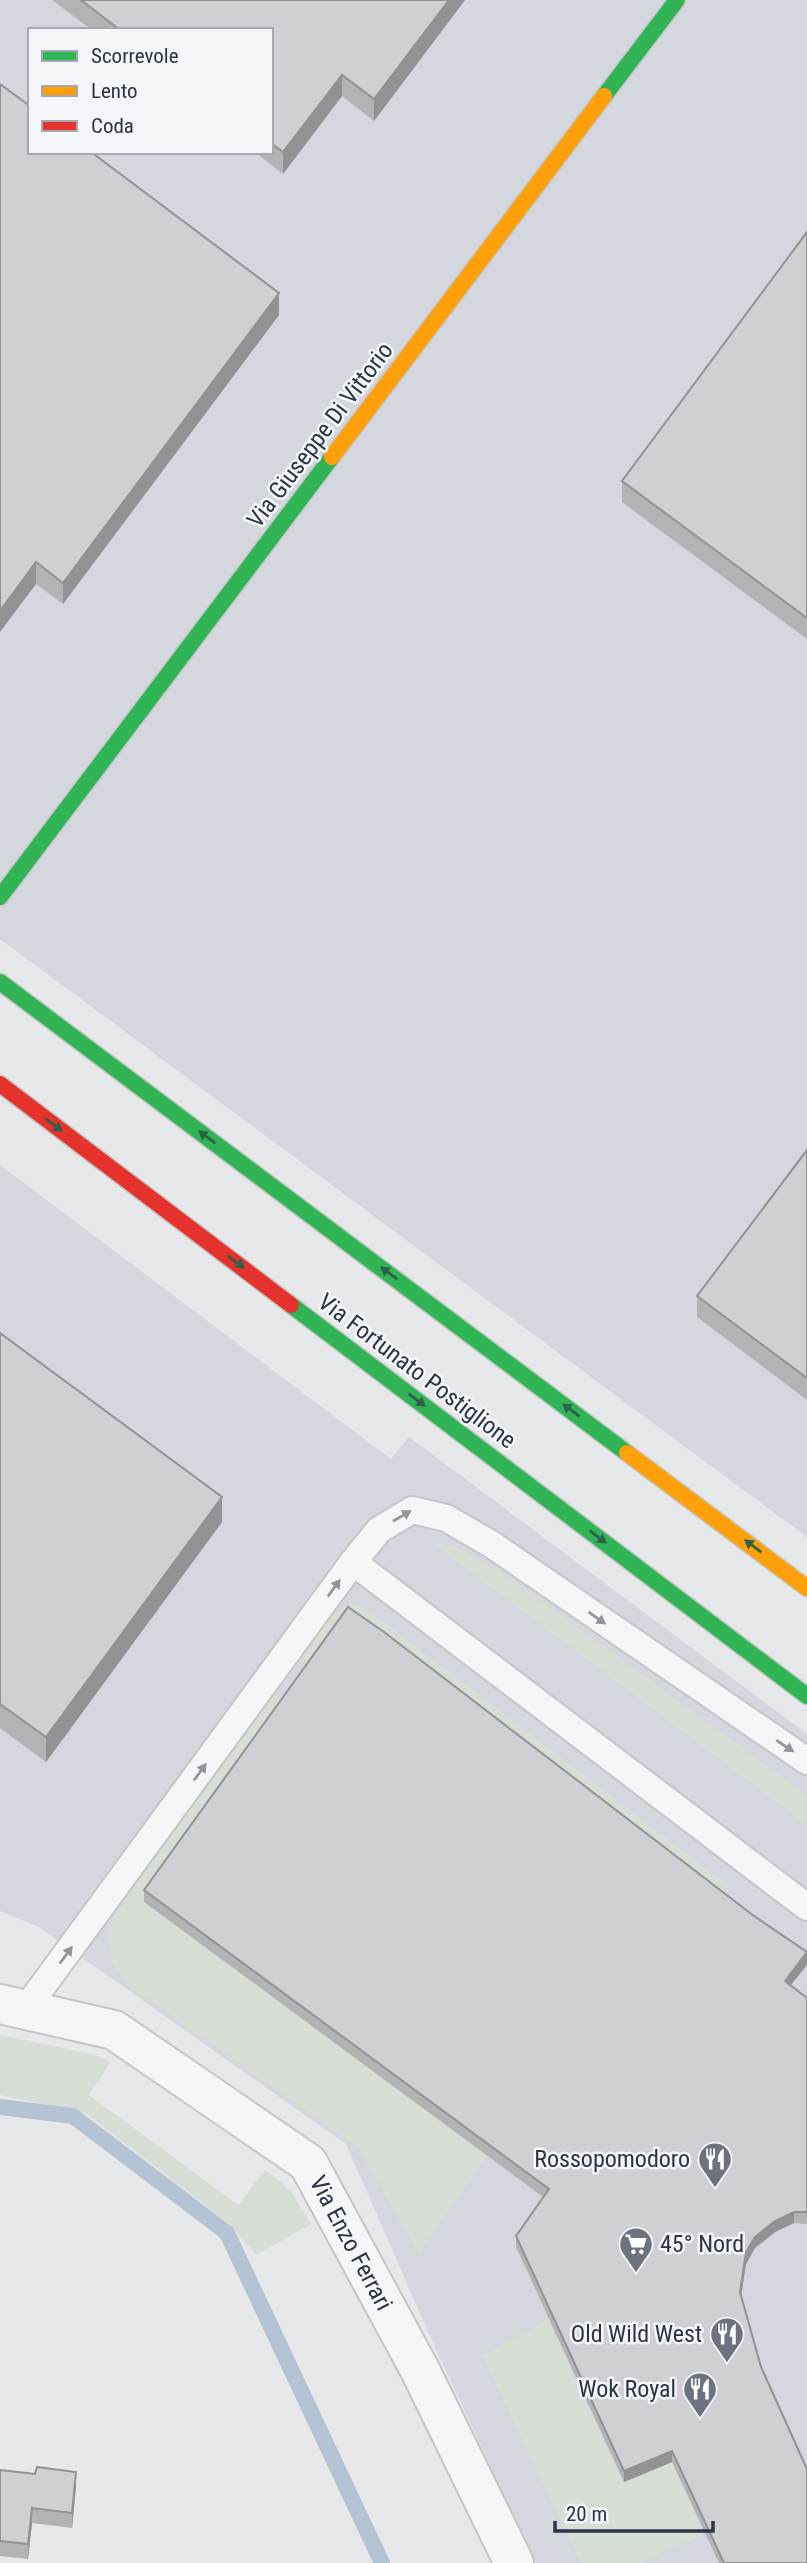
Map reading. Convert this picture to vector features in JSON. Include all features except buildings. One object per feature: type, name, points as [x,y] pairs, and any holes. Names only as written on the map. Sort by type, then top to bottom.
[{"type":"street","name":"Via Giuseppe Di Vittorio","points":[[0,897],[677,0]]},
{"type":"street","points":[[0,982],[807,1588]]},
{"type":"street","name":"Via Fortunato Postiglione","points":[[0,1084],[807,1696]]},
{"type":"street","name":"Via Enzo Ferrari","points":[[13,2007],[114,2030],[308,2163],[420,2370],[514,2563]]},
{"type":"lane","points":[[13,2007],[353,1562],[379,1530],[412,1510],[446,1518],[491,1544],[807,1761]]},
{"type":"lane","points":[[353,1562],[807,1907]]},
{"type":"shaded area","points":[[0,0],[807,0],[807,1537],[0,939]]},
{"type":"shaded area","points":[[0,1165],[391,1459],[409,1437],[807,1734],[807,2563],[536,2563],[433,2343],[346,2144],[39,1927],[0,1911]]},
{"type":"shaded area","points":[[434,1544],[461,1549],[500,1571],[807,1795],[807,1825]]},
{"type":"shaded area","points":[[356,1605],[364,1607],[729,1886],[719,1899],[301,1658],[331,1618],[339,1611]]},
{"type":"shaded area","points":[[275,1693],[287,1702],[487,2155],[419,2254],[358,2147],[129,1986],[113,1963],[106,1930],[130,1890]]},
{"type":"shaded area","points":[[0,2035],[95,2055],[111,2062],[89,2095],[238,2205],[265,2170],[291,2191],[311,2224],[256,2255],[228,2223],[84,2112],[0,2095]]},
{"type":"shaded area","points":[[548,2320],[623,2482],[672,2462],[705,2534],[639,2563],[581,2563],[482,2355]]},
{"type":"waterway","points":[[0,2107],[73,2116],[227,2233],[382,2563]]},
{"type":"traffic: fast","points":[[604,96],[677,0]]},
{"type":"traffic: fast","points":[[0,897],[332,457]]},
{"type":"traffic: fast","points":[[0,982],[627,1453]]},
{"type":"traffic: fast","points":[[291,1305],[807,1696]]},
{"type":"traffic: slow","points":[[332,457],[604,96]]},
{"type":"traffic: slow","points":[[627,1453],[807,1588]]},
{"type":"traffic: jam","points":[[0,1084],[291,1305]]},
{"type":"place","name":"Rossopomodoro","points":[[715,2189]]},
{"type":"place","name":"45° Nord","points":[[636,2274]]},
{"type":"place","name":"Old Wild West","points":[[727,2364]]},
{"type":"place","name":"Wok Royal","points":[[700,2419]]}]
